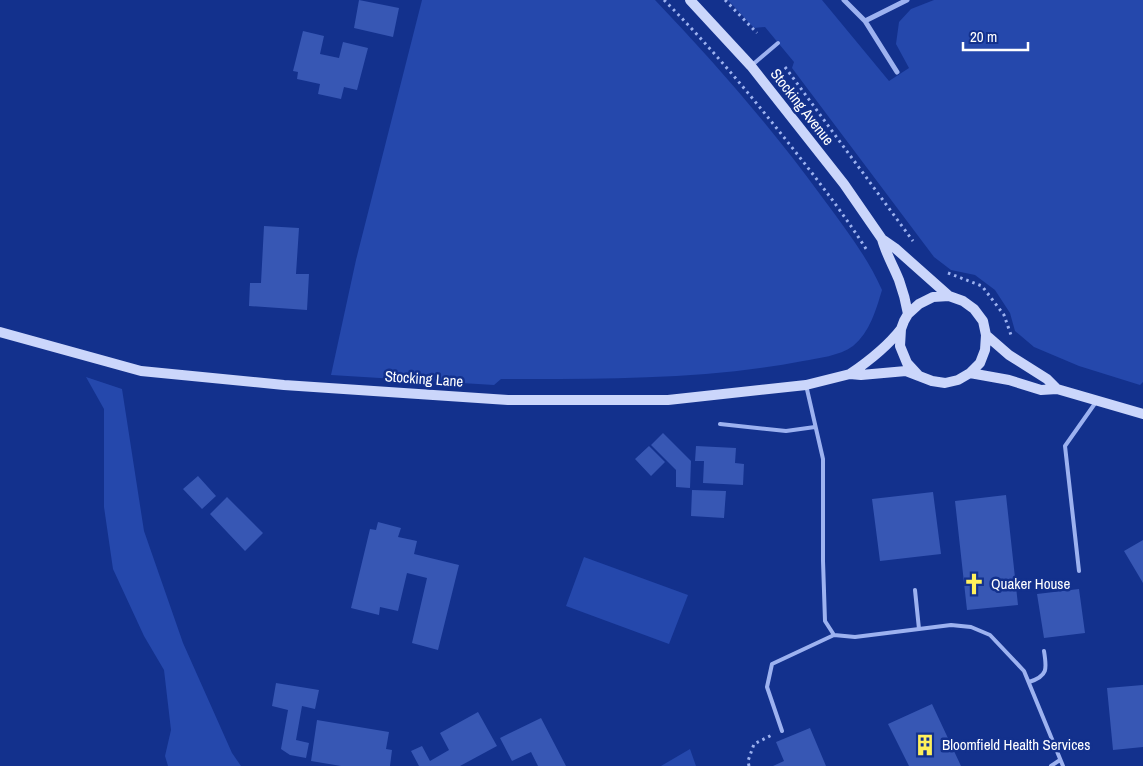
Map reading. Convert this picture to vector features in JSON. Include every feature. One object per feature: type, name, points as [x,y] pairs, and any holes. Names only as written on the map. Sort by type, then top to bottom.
[{"type":"main road","name":"Stocking Avenue","points":[[690,0],[751,66],[844,184],[882,239],[949,296]]},
{"type":"main road","name":"Stocking Avenue","points":[[882,239],[885,252],[905,299],[908,314]]},
{"type":"main road","name":"Stocking Lane","points":[[850,374],[878,353],[901,329],[908,314],[919,304],[933,297],[949,296],[963,301],[974,309],[982,321],[986,335],[1008,356],[1047,379],[1057,389]]},
{"type":"main road","name":"Stocking Lane","points":[[901,329],[900,346],[907,363],[920,376]]},
{"type":"main road","name":"Stocking Lane","points":[[0,332],[141,372],[284,384],[508,400],[668,400],[806,385],[850,374],[861,375],[906,371],[932,381],[945,383],[958,380],[970,374],[1008,380],[1041,390],[1057,389],[1143,414]]},
{"type":"main road","points":[[970,374],[980,363],[985,350],[986,335]]},
{"type":"street","points":[[844,0],[865,21],[897,72]]},
{"type":"street","points":[[865,21],[907,0]]},
{"type":"lane","points":[[751,66],[778,43]]},
{"type":"lane","points":[[806,385],[823,459],[825,621],[834,634]]},
{"type":"lane","points":[[1079,571],[1066,446],[1097,400]]},
{"type":"lane","points":[[720,424],[786,431],[815,428]]},
{"type":"lane","points":[[915,590],[919,629]]},
{"type":"lane","points":[[782,731],[767,687],[772,664],[834,634],[855,637],[951,625],[971,628],[990,635],[1024,671],[1063,766]]},
{"type":"lane","points":[[1029,682],[1043,675],[1046,667],[1044,651]]},
{"type":"lane","points":[[1051,766],[1060,760]]},
{"type":"path","points":[[664,0],[766,114],[828,194],[870,256]]},
{"type":"path","points":[[725,0],[757,33]]},
{"type":"path","points":[[785,67],[916,246]]},
{"type":"path","points":[[942,271],[982,286],[1004,315],[1011,335],[1017,343]]},
{"type":"path","points":[[749,766],[748,761],[754,744],[782,731]]},
{"type":"shaded area","points":[[422,0],[655,0],[763,121],[803,171],[862,254],[882,290],[872,320],[864,334],[853,346],[829,356],[766,367],[690,375],[501,379],[494,385],[331,375],[356,260]]},
{"type":"shaded area","points":[[728,0],[822,0],[889,81],[909,68],[896,44],[899,22],[911,9],[934,0],[1143,0],[1143,382],[1140,385],[1079,366],[1034,347],[1015,331],[1010,313],[995,290],[975,275],[951,270],[934,257],[792,68],[794,62],[765,27],[754,28]]},
{"type":"shaded area","points":[[86,377],[122,389],[144,531],[183,643],[232,753],[241,766],[168,766],[165,756],[171,730],[164,670],[144,636],[113,569],[104,507],[104,409]]},
{"type":"shaded area","points":[[584,557],[688,595],[669,644],[566,606]]},
{"type":"shaded area","points":[[690,749],[696,766],[661,766]]},
{"type":"building","points":[[359,0],[399,8],[393,37],[354,28]]},
{"type":"building","points":[[303,31],[324,36],[320,54],[339,58],[343,42],[368,48],[357,90],[344,87],[341,99],[318,94],[320,84],[297,79],[298,72],[293,71]]},
{"type":"building","points":[[264,226],[299,228],[296,274],[309,274],[307,310],[249,306],[250,283],[261,283]]},
{"type":"building","points":[[663,433],[691,461],[690,488],[676,487],[676,470],[651,445]]},
{"type":"building","points":[[649,446],[665,462],[651,476],[635,459]]},
{"type":"building","points":[[696,446],[736,448],[735,463],[744,464],[743,485],[703,483],[704,461],[695,461]]},
{"type":"building","points":[[198,476],[216,496],[202,509],[183,489]]},
{"type":"building","points":[[692,490],[726,491],[724,518],[691,516]]},
{"type":"building","points":[[933,492],[941,554],[880,561],[872,499]]},
{"type":"building","points":[[1006,495],[1018,605],[967,610],[955,501]]},
{"type":"building","points":[[227,497],[263,533],[245,551],[210,514]]},
{"type":"building","points":[[378,522],[401,528],[398,537],[417,541],[414,554],[459,565],[438,650],[412,643],[427,578],[407,573],[398,611],[380,607],[379,615],[351,608],[370,529],[376,530]]},
{"type":"building","points":[[1143,540],[1143,583],[1124,551]]},
{"type":"building","points":[[1079,589],[1085,633],[1044,638],[1037,594]]},
{"type":"building","points":[[276,683],[319,690],[315,709],[302,706],[296,740],[309,743],[306,758],[290,755],[281,749],[288,710],[272,706]]},
{"type":"building","points":[[1143,685],[1143,747],[1113,750],[1107,688]]},
{"type":"building","name":"Bloomfield Health Services","points":[[932,704],[961,766],[909,766],[888,724]]},
{"type":"building","points":[[478,712],[497,746],[460,766],[419,766],[411,751],[422,746],[430,761],[449,750],[440,733]]},
{"type":"building","points":[[541,718],[566,766],[538,766],[531,752],[512,761],[500,738]]},
{"type":"building","points":[[317,720],[389,732],[386,749],[392,750],[390,766],[341,766],[311,761]]},
{"type":"building","points":[[810,728],[826,766],[773,766],[784,761],[776,742]]},
{"type":"place","name":"Quaker House","points":[[974,584]]},
{"type":"place","name":"Bloomfield Health Services","points":[[925,745]]}]
